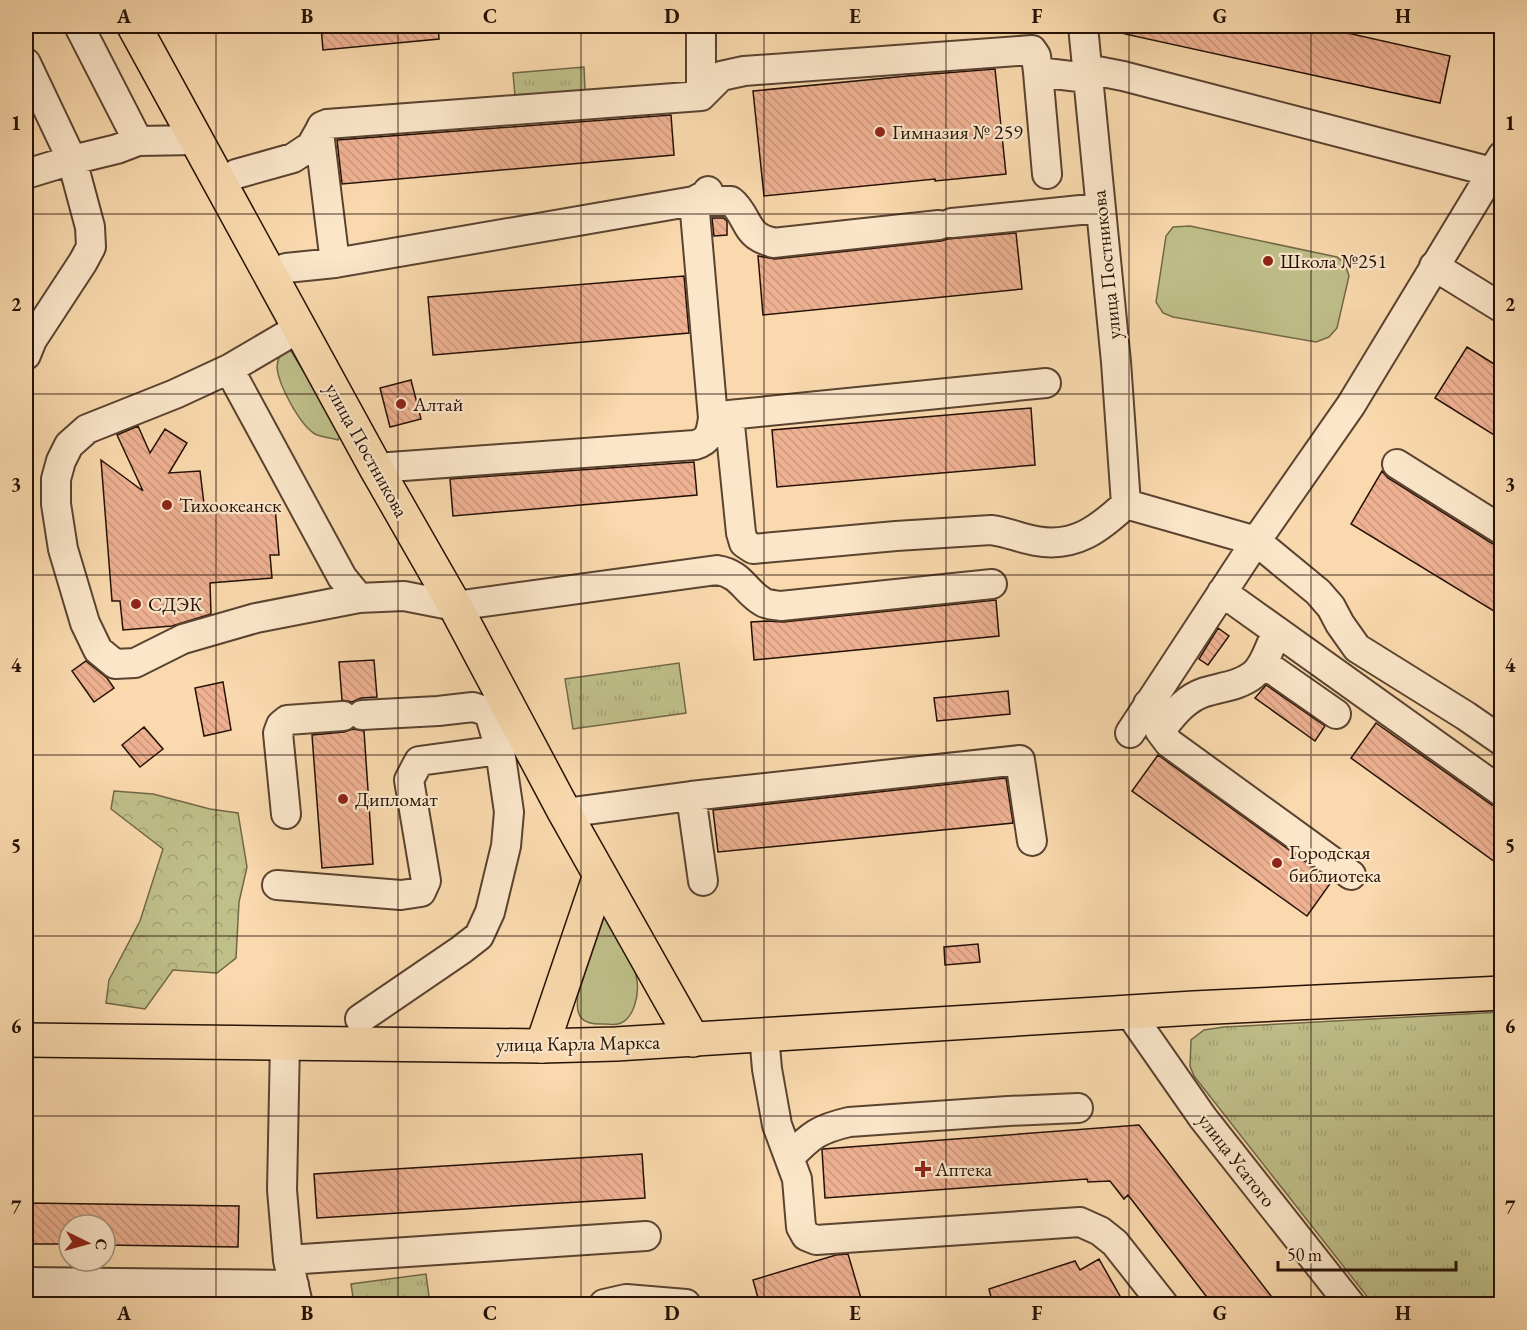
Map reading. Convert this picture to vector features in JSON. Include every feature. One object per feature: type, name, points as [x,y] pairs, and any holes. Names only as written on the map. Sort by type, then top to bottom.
[{"type":"main road","name":"улица Постникова","points":[[134,26],[376,468],[455,606],[500,711],[565,813],[693,1040]]},
{"type":"main road","points":[[542,1046],[600,875]]},
{"type":"main road","name":"улица Карла Маркса","points":[[26,1040],[542,1046],[693,1040],[1129,1012],[1502,993]]},
{"type":"street","points":[[79,26],[138,141]]},
{"type":"street","points":[[701,26],[701,96]]},
{"type":"street","name":"улица Постникова","points":[[1083,26],[1116,362],[1126,504]]},
{"type":"street","points":[[236,174],[293,158],[311,146],[322,126],[327,124],[701,96],[721,76],[744,71],[1025,49],[1032,50],[1036,56],[1047,174]]},
{"type":"street","points":[[26,63],[72,160],[90,227],[91,246],[32,340],[26,355]]},
{"type":"street","points":[[1038,72],[1124,76],[1497,164],[1351,405],[1256,541],[1130,733]]},
{"type":"street","points":[[320,132],[334,264]]},
{"type":"street","points":[[26,174],[138,141],[196,140]]},
{"type":"street","points":[[701,196],[721,416],[744,543],[753,549],[896,536],[991,531],[1006,532],[1035,541],[1054,543],[1077,539],[1093,533],[1126,504],[1256,541],[1318,592],[1331,607],[1357,648],[1502,741]]},
{"type":"street","points":[[286,268],[334,264],[701,196],[731,201],[740,208],[751,230],[758,237],[773,243],[1100,208]]},
{"type":"street","points":[[1434,266],[1502,308]]},
{"type":"street","points":[[299,328],[229,369],[87,429],[69,446],[61,461],[56,479],[56,504],[63,549],[85,623],[98,650],[115,664],[135,663],[183,639],[256,618],[359,598],[404,596],[455,606],[717,570],[740,580],[763,603],[781,606],[992,584]]},
{"type":"street","points":[[229,369],[342,577],[359,598]]},
{"type":"street","points":[[721,416],[1046,383]]},
{"type":"street","points":[[376,468],[695,445],[708,439],[721,416]]},
{"type":"street","points":[[1397,464],[1502,530]]},
{"type":"street","points":[[1222,592],[1502,792]]},
{"type":"street","points":[[1160,731],[1188,700],[1254,675],[1263,663],[1276,631]]},
{"type":"street","points":[[1263,663],[1336,714]]},
{"type":"street","points":[[1148,704],[1160,731],[1169,744],[1351,875]]},
{"type":"street","points":[[286,814],[278,733],[281,725],[287,720],[473,707],[500,711],[500,750],[509,812],[506,846],[490,912],[483,928],[479,936],[461,950],[360,1019]]},
{"type":"street","points":[[277,885],[401,895],[421,892],[426,881],[409,780],[419,761],[500,750]]},
{"type":"street","points":[[565,813],[691,796],[1020,760],[1032,841]]},
{"type":"street","points":[[691,796],[703,881]]},
{"type":"street","name":"улица Усатого","points":[[1129,1012],[1203,1118],[1350,1305]]},
{"type":"street","points":[[764,1035],[767,1069],[777,1125],[797,1179],[801,1227],[806,1236],[816,1240],[1080,1222],[1100,1231],[1115,1243],[1163,1305]]},
{"type":"street","points":[[285,1043],[282,1190],[293,1283]]},
{"type":"street","points":[[790,1157],[808,1138],[826,1127],[849,1122],[1078,1108]]},
{"type":"street","points":[[26,1282],[293,1283],[646,1236]]},
{"type":"street","points":[[604,1305],[626,1299],[686,1305]]},
{"type":"green space","points":[[584,67],[585,91],[515,96],[513,73]]},
{"type":"green space","points":[[1190,226],[1337,257],[1345,264],[1349,276],[1337,328],[1329,337],[1316,342],[1173,317],[1163,313],[1156,302],[1166,236],[1173,227]]},
{"type":"green space","points":[[283,350],[291,351],[342,434],[338,440],[315,434],[297,414],[286,394],[277,368],[279,356]]},
{"type":"green space","points":[[679,663],[686,713],[573,729],[565,679]]},
{"type":"green space","points":[[114,791],[153,794],[210,809],[238,813],[247,867],[239,902],[236,958],[217,973],[173,970],[145,1009],[106,1003],[109,980],[140,921],[163,849],[111,809]]},
{"type":"green space","points":[[605,914],[628,955],[637,981],[636,1000],[632,1012],[623,1022],[616,1024],[590,1023],[581,1018],[578,1009],[578,994]]},
{"type":"green space","points":[[1501,1012],[1501,1304],[1373,1304],[1194,1076],[1190,1066],[1191,1040],[1204,1030],[1224,1027]]},
{"type":"green space","points":[[426,1274],[430,1304],[354,1304],[351,1284]]},
{"type":"building","points":[[321,26],[438,26],[439,39],[323,50]]},
{"type":"building","points":[[1126,26],[1326,26],[1325,28],[1450,56],[1440,103],[1125,34]]},
{"type":"building","name":"Гимназия № 259","points":[[995,69],[1006,174],[764,196],[753,91]]},
{"type":"building","points":[[671,115],[674,155],[342,184],[337,140]]},
{"type":"building","points":[[712,218],[724,218],[727,221],[727,235],[714,236]]},
{"type":"building","points":[[1016,233],[1022,289],[763,315],[758,256],[775,259]]},
{"type":"building","points":[[684,276],[689,333],[433,355],[428,297]]},
{"type":"building","points":[[1467,347],[1502,369],[1502,440],[1435,398]]},
{"type":"building","name":"Алтай","points":[[411,380],[421,419],[390,427],[380,388]]},
{"type":"building","points":[[1031,408],[1035,465],[777,487],[772,430]]},
{"type":"building","points":[[138,426],[150,453],[165,429],[187,443],[169,473],[200,471],[205,512],[275,506],[279,555],[270,555],[272,578],[210,583],[211,614],[172,626],[123,630],[120,601],[112,601],[101,460],[143,491],[117,435]]},
{"type":"building","points":[[694,462],[697,495],[453,516],[450,479]]},
{"type":"building","points":[[1382,471],[1388,478],[1493,544],[1502,546],[1502,616],[1351,524]]},
{"type":"building","points":[[996,600],[999,636],[754,660],[751,622],[783,622]]},
{"type":"building","points":[[1218,628],[1229,636],[1208,665],[1199,659]]},
{"type":"building","points":[[374,660],[377,697],[361,698],[352,702],[342,700],[339,662]]},
{"type":"building","points":[[86,661],[107,678],[114,688],[94,702],[72,671]]},
{"type":"building","points":[[223,682],[231,730],[204,736],[195,688]]},
{"type":"building","points":[[1266,685],[1325,726],[1315,741],[1255,698]]},
{"type":"building","points":[[1008,691],[1010,714],[937,721],[934,698]]},
{"type":"building","points":[[1376,723],[1492,805],[1502,808],[1502,867],[1351,758]]},
{"type":"building","points":[[144,727],[163,749],[140,767],[122,745]]},
{"type":"building","name":"Дипломат","points":[[353,729],[364,731],[373,864],[322,868],[312,735]]},
{"type":"building","points":[[1158,755],[1332,881],[1307,916],[1132,791]]},
{"type":"building","points":[[1006,778],[1013,823],[718,852],[713,810]]},
{"type":"building","points":[[978,944],[980,962],[945,965],[944,947]]},
{"type":"building","points":[[1139,1125],[1278,1305],[1213,1305],[1128,1195],[1124,1199],[1110,1181],[1088,1182],[1087,1179],[825,1198],[823,1149]]},
{"type":"building","points":[[642,1154],[645,1198],[317,1218],[314,1174]]},
{"type":"building","points":[[26,1203],[239,1206],[238,1247],[117,1245],[117,1213],[57,1213],[57,1244],[26,1244]]},
{"type":"building","points":[[848,1254],[863,1305],[760,1305],[753,1280],[836,1255]]},
{"type":"building","points":[[1099,1259],[1125,1305],[1100,1305],[1097,1298],[1078,1305],[993,1305],[989,1289],[1075,1261],[1080,1270]]},
{"type":"place","name":"Гимназия № 259","points":[[880,132]]},
{"type":"place","name":"Школа №251","points":[[1268,261]]},
{"type":"place","name":"Алтай","points":[[401,404]]},
{"type":"place","name":"Тихоокеанск","points":[[167,505]]},
{"type":"place","name":"СДЭК","points":[[136,604]]},
{"type":"place","name":"Дипломат","points":[[343,799]]},
{"type":"place","name":"Городская библиотека","points":[[1277,863]]},
{"type":"place","name":"Аптека","points":[[923,1169]]}]
